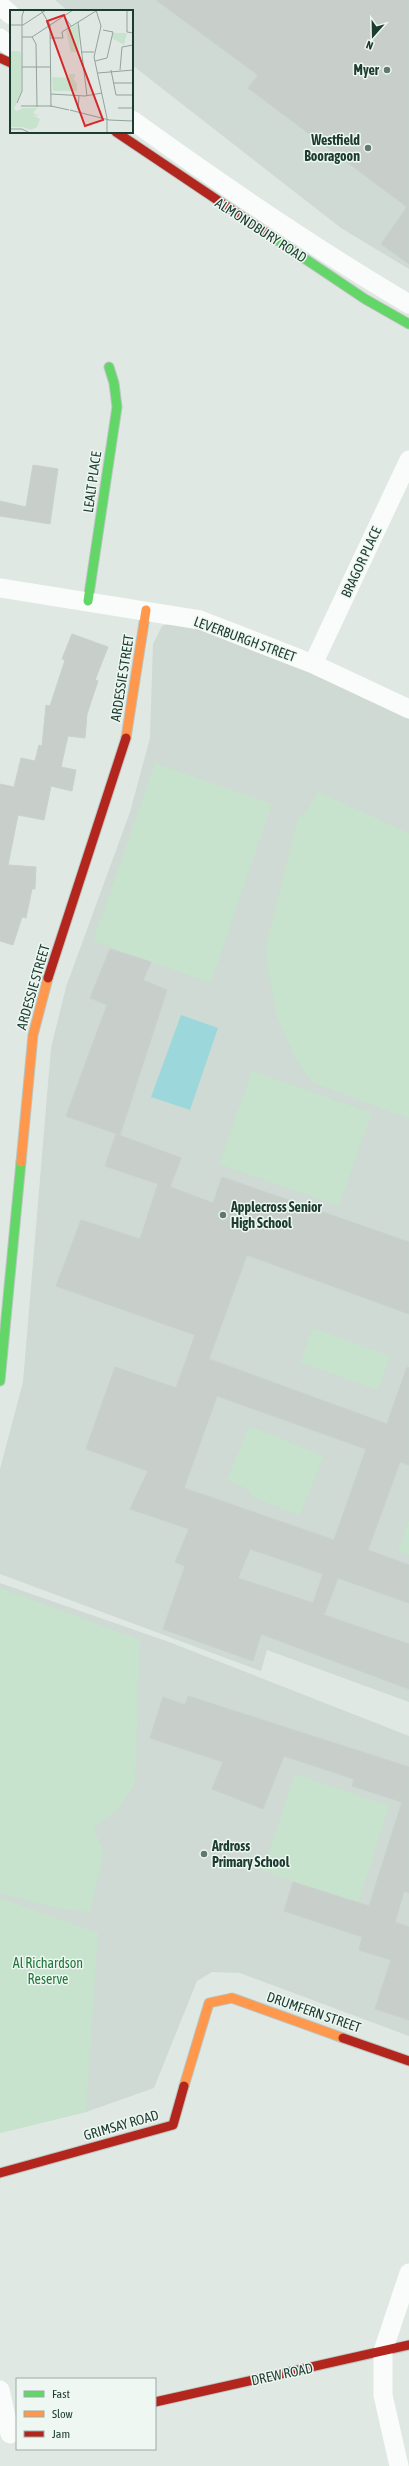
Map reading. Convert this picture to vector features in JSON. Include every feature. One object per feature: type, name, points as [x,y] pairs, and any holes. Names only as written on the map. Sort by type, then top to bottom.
[{"type":"main road","points":[[0,58],[10,63]]},
{"type":"main road","name":"ALMONDBURY ROAD","points":[[117,133],[366,299],[409,324]]},
{"type":"main road","name":"LEALT PLACE","points":[[88,601],[117,407],[114,383],[109,367]]},
{"type":"main road","name":"ARDESSIE STREET","points":[[0,1381],[33,1035],[42,995],[128,732],[146,610]]},
{"type":"main road","name":"DRUMFERN STREET","points":[[209,2003],[232,1998],[409,2061]]},
{"type":"main road","name":"GRIMSAY ROAD","points":[[0,2173],[173,2125],[209,2003]]},
{"type":"main road","name":"DREW ROAD","points":[[156,2402],[409,2345]]},
{"type":"street","points":[[0,5],[10,14]]},
{"type":"street","points":[[0,38],[10,46]]},
{"type":"street","name":"ALMONDBURY ROAD","points":[[133,121],[213,177],[375,284],[409,304]]},
{"type":"street","name":"BRAGOR PLACE","points":[[313,664],[409,460]]},
{"type":"street","name":"LEVERBURGH STREET","points":[[0,588],[146,610],[200,620],[313,664],[409,708]]},
{"type":"street","points":[[398,2466],[383,2395],[383,2351],[409,2273]]},
{"type":"street","points":[[0,2390],[9,2434]]},
{"type":"shaded area","points":[[55,0],[409,0],[409,269],[341,228],[133,66],[133,10],[67,10]]},
{"type":"shaded area","name":"Applecross Senior High School","points":[[200,620],[409,719],[409,1702],[267,1650],[261,1671],[0,1574],[0,1469],[23,1382],[51,1048],[66,987],[130,812],[150,738],[153,644],[162,626],[178,621]]},
{"type":"shaded area","name":"Ardross Primary School","points":[[0,1583],[169,1642],[409,1736],[409,2036],[240,1973],[212,1972],[197,1981],[154,2088],[86,2112],[0,2133]]},
{"type":"green space","points":[[155,763],[272,804],[211,983],[93,941]]},
{"type":"green space","points":[[318,792],[409,833],[409,1119],[312,1082],[296,1060],[277,1016],[269,975],[266,946],[298,818],[307,812]]},
{"type":"green space","points":[[252,1071],[372,1113],[339,1206],[219,1164]]},
{"type":"green space","points":[[313,1328],[390,1356],[378,1390],[300,1362]]},
{"type":"green space","points":[[249,1426],[323,1456],[300,1516],[253,1497],[247,1488],[227,1480]]},
{"type":"green space","points":[[409,1520],[409,1555],[398,1551]]},
{"type":"green space","points":[[0,1588],[140,1640],[135,1783],[119,1808],[93,1828],[104,1852],[90,1912],[56,1908],[0,1893]]},
{"type":"green space","points":[[295,1774],[389,1806],[358,1903],[263,1871]]},
{"type":"green space","name":"Al Richardson Reserve","points":[[0,1898],[98,1933],[86,2112],[0,2133]]},
{"type":"water","points":[[181,1015],[218,1028],[190,1110],[151,1097]]},
{"type":"building","name":"Westfield Booragoon","points":[[156,0],[409,0],[409,264],[381,244],[407,207],[248,88],[258,75]]},
{"type":"building","points":[[33,465],[58,469],[50,524],[0,516],[0,501],[26,507]]},
{"type":"building","points":[[72,634],[108,647],[95,680],[98,681],[87,714],[85,738],[68,736],[61,767],[76,770],[72,791],[51,786],[44,820],[18,815],[8,865],[36,867],[35,889],[32,889],[26,918],[22,917],[13,945],[0,941],[0,784],[14,787],[21,758],[35,761],[39,745],[42,746],[46,705],[50,706],[65,660],[62,659]]},
{"type":"building","points":[[110,949],[151,962],[143,980],[167,990],[120,1135],[66,1116],[107,1005],[90,998]]},
{"type":"building","points":[[116,1134],[181,1158],[170,1187],[213,1203],[222,1177],[409,1242],[409,1314],[247,1255],[209,1359],[387,1424],[407,1367],[409,1368],[409,1465],[400,1462],[368,1550],[409,1565],[409,1603],[338,1578],[324,1615],[409,1644],[409,1689],[261,1634],[253,1661],[163,1629],[185,1566],[175,1562],[189,1529],[130,1509],[148,1471],[86,1449],[115,1367],[176,1388],[195,1335],[56,1286],[81,1220],[140,1239],[158,1184],[105,1166]],"holes":[[[217,1396],[366,1449],[334,1540],[184,1488]],[[250,1549],[323,1574],[313,1603],[238,1578]]]},
{"type":"building","points":[[188,1696],[409,1767],[409,1893],[404,1891],[395,1922],[409,1927],[409,2020],[375,2009],[391,1960],[359,1950],[362,1937],[284,1911],[293,1882],[369,1906],[402,1802],[352,1786],[354,1779],[284,1756],[263,1809],[212,1789],[223,1762],[150,1738],[163,1697],[185,1705]]},
{"type":"traffic: fast","points":[[265,232],[365,299],[409,324]]},
{"type":"traffic: fast","points":[[88,601],[117,407],[114,383],[109,367]]},
{"type":"traffic: fast","points":[[0,1381],[21,1162]]},
{"type":"traffic: slow","points":[[126,738],[146,610]]},
{"type":"traffic: slow","points":[[21,1162],[33,1035],[48,978]]},
{"type":"traffic: slow","points":[[184,2086],[209,2003],[232,1998],[343,2038]]},
{"type":"traffic: jam","points":[[0,58],[10,63]]},
{"type":"traffic: jam","points":[[117,133],[265,232]]},
{"type":"traffic: jam","points":[[48,978],[126,738]]},
{"type":"traffic: jam","points":[[343,2038],[409,2061]]},
{"type":"traffic: jam","points":[[0,2173],[173,2125],[184,2086]]},
{"type":"traffic: jam","points":[[156,2402],[409,2345]]},
{"type":"place","name":"Myer","points":[[387,70]]},
{"type":"place","name":"Westfield Booragoon","points":[[368,148]]},
{"type":"place","name":"Applecross Senior High School","points":[[223,1215]]},
{"type":"place","name":"Ardross Primary School","points":[[204,1854]]}]
